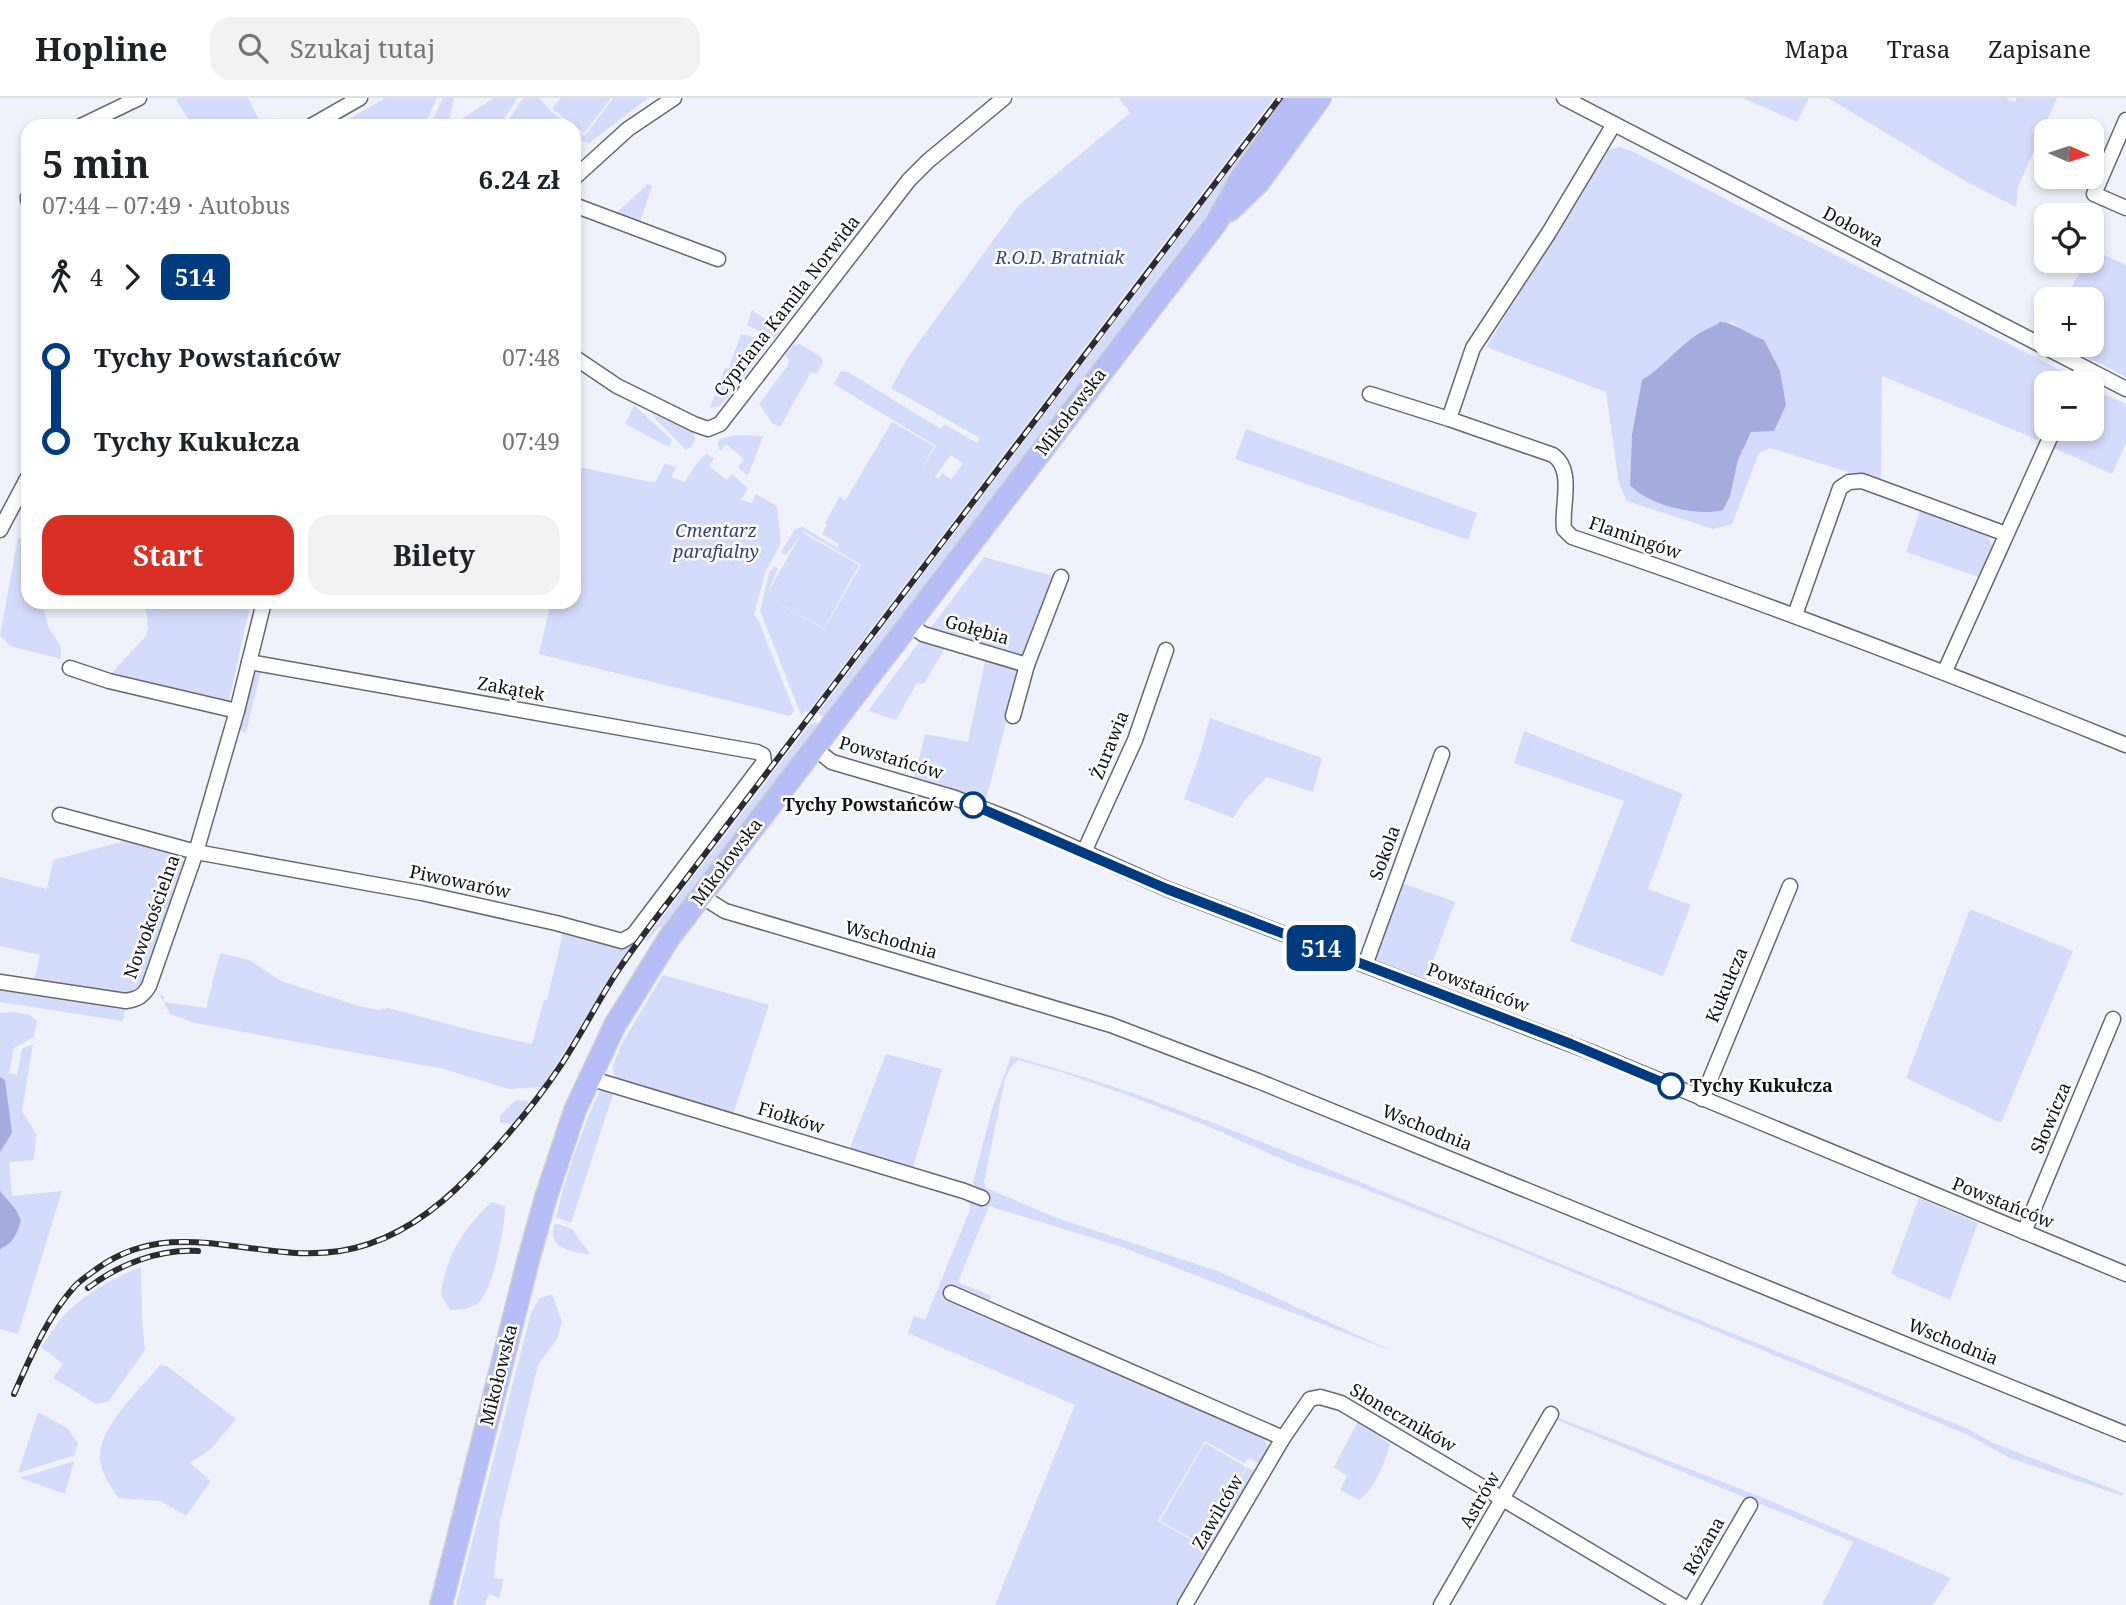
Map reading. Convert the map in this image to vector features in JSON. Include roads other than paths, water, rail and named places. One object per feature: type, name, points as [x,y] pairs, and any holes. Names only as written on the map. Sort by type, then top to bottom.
[{"type":"main road","name":"Mikołowska","points":[[440,1605],[546,1197],[575,1110],[615,1025],[669,938],[1216,223],[1241,178],[1296,98]]},
{"type":"main road","name":"Mikołowska","points":[[1216,223],[1259,182],[1320,98]]},
{"type":"street","points":[[95,119],[138,98]]},
{"type":"street","points":[[323,119],[360,98]]},
{"type":"street","points":[[581,172],[628,129],[674,98]]},
{"type":"street","name":"Cypriana Kamila Norwida","points":[[581,362],[617,386],[694,424],[708,429],[720,424],[909,180],[1004,98]]},
{"type":"street","name":"Dołowa","points":[[1564,98],[2126,389]]},
{"type":"street","points":[[2126,120],[2094,194],[2126,208]]},
{"type":"street","points":[[1449,419],[1473,348],[1548,234],[1614,124]]},
{"type":"street","points":[[581,208],[718,259]]},
{"type":"street","name":"Flamingów","points":[[1370,394],[1553,455],[1565,469],[1564,529],[1572,537],[1945,671],[2126,745]]},
{"type":"street","points":[[1945,671],[2049,441]]},
{"type":"street","points":[[1795,615],[1840,488],[1850,482],[1862,481],[2006,534]]},
{"type":"street","points":[[0,530],[21,490]]},
{"type":"street","name":"Gołębia","points":[[909,624],[923,634],[1027,665],[1061,578]]},
{"type":"street","name":"Nowokościelna","points":[[0,982],[126,1001],[137,999],[149,986],[196,852],[237,711],[262,609]]},
{"type":"street","name":"Żurawia","points":[[1084,852],[1135,740],[1166,650]]},
{"type":"street","name":"Zakątek","points":[[249,662],[757,752],[765,758]]},
{"type":"street","points":[[1013,716],[1027,665]]},
{"type":"street","points":[[70,668],[109,681],[237,711]]},
{"type":"street","name":"Powstańców","points":[[814,748],[832,762],[955,798],[1015,821],[1231,914],[1596,1054],[2126,1273]]},
{"type":"street","name":"Sokola","points":[[1365,965],[1442,754]]},
{"type":"street","name":"Piwowarów","points":[[60,815],[196,852],[422,893],[556,923],[622,942],[634,934],[762,768],[765,758]]},
{"type":"street","name":"Kukułcza","points":[[1702,1099],[1790,886]]},
{"type":"street","name":"Wschodnia","points":[[701,896],[725,911],[1111,1025],[1526,1189],[2126,1434]]},
{"type":"street","name":"Słowicza","points":[[2024,1232],[2113,1019]]},
{"type":"street","name":"Fiołków","points":[[589,1078],[982,1198]]},
{"type":"street","points":[[951,1293],[1283,1438]]},
{"type":"street","name":"Słoneczników","points":[[1283,1438],[1310,1399],[1331,1398],[1681,1605]]},
{"type":"street","name":"Astrów","points":[[1441,1605],[1551,1414]]},
{"type":"street","name":"Zawilców","points":[[1185,1605],[1283,1438]]},
{"type":"street","name":"Różana","points":[[1692,1605],[1750,1505]]},
{"type":"railway","points":[[14,1394],[40,1337],[65,1298],[75,1286],[98,1268],[127,1252],[157,1244],[186,1242],[308,1253],[357,1248],[388,1236],[417,1220],[470,1175],[512,1130],[537,1098],[642,937],[1280,98]]},
{"type":"railway","points":[[88,1288],[126,1265],[154,1255],[198,1251]]},
{"type":"place","name":"Tychy Powstańców","points":[[973,805]]},
{"type":"place","name":"Tychy Kukułcza","points":[[1671,1086]]},
{"type":"park label","name":"R.O.D. Bratniak","points":[[1060,258]]},
{"type":"park label","name":"Cmentarz parafialny","points":[[716,541]]}]
